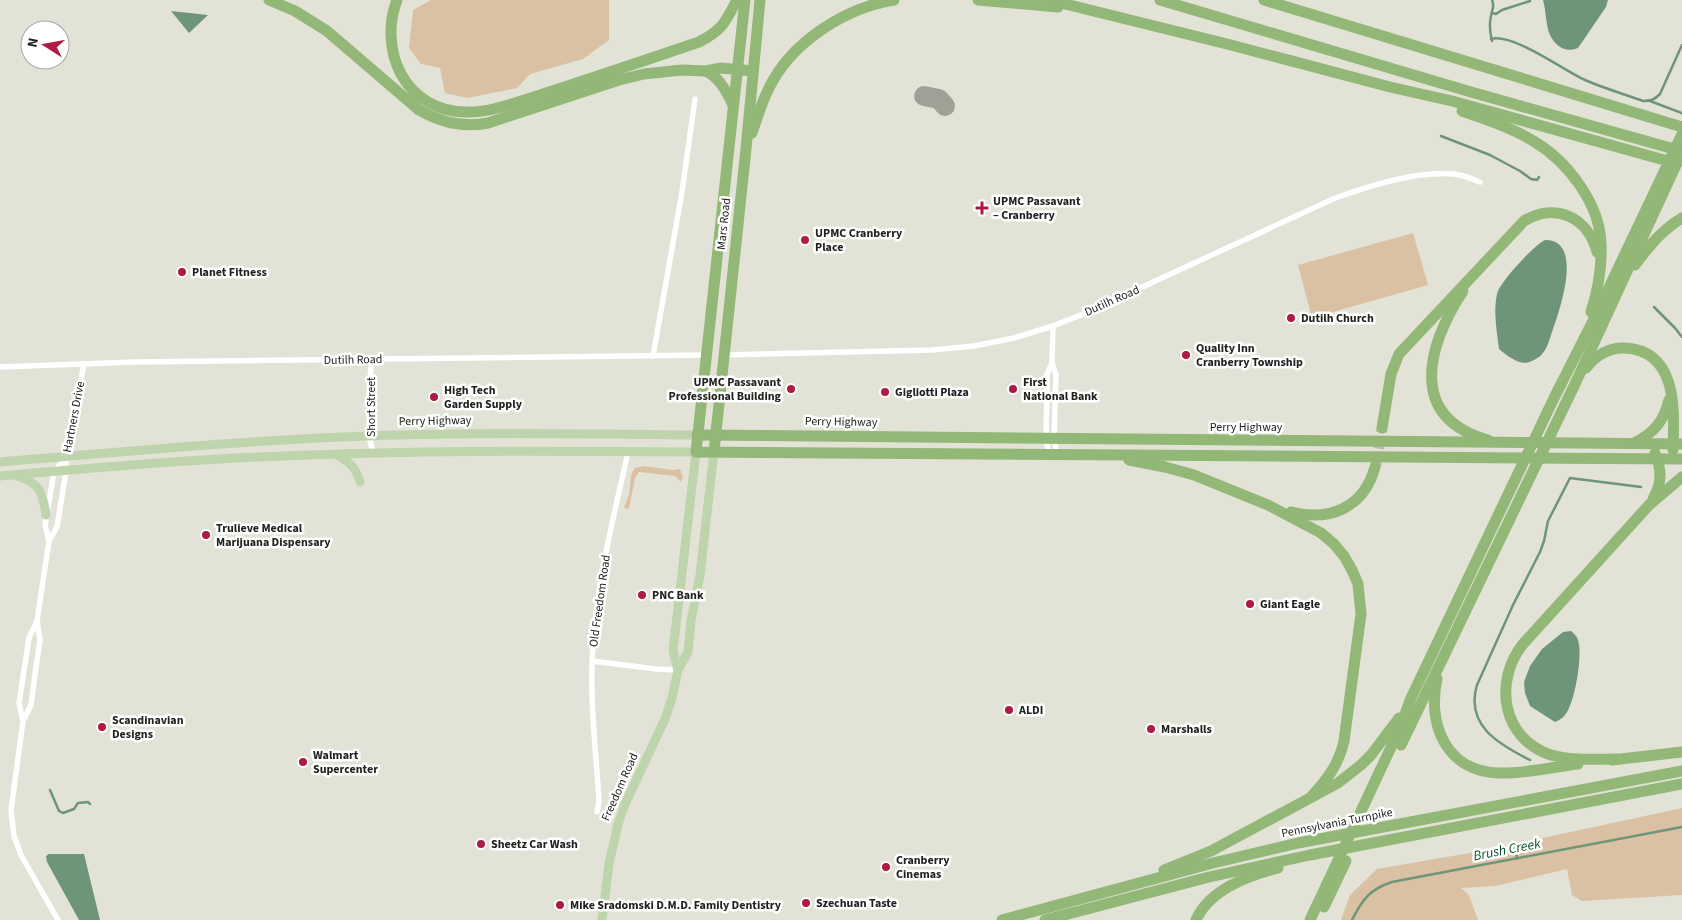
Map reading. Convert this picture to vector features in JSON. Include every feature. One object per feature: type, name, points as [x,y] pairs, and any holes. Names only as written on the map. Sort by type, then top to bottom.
[{"type":"highway","points":[[270,0],[295,11],[327,31],[419,110],[438,119],[464,125],[488,123],[619,80],[644,74],[682,70],[706,71],[721,68],[753,71]]},
{"type":"highway","points":[[398,0],[390,36],[392,51],[402,75],[418,96],[429,103],[441,108],[466,112],[487,111],[604,75],[699,42],[714,35],[725,22],[737,0]]},
{"type":"highway","name":"Mars Road","points":[[697,435],[745,0]]},
{"type":"highway","name":"Mars Road","points":[[714,451],[760,0]]},
{"type":"highway","points":[[746,149],[768,90],[791,56],[816,34],[846,15],[885,1],[894,0]]},
{"type":"highway","points":[[978,0],[1094,12]]},
{"type":"highway","points":[[1049,0],[1231,44],[1390,87],[1452,101],[1682,164]]},
{"type":"highway","points":[[1160,0],[1682,152],[1667,175],[1554,398],[1412,698],[1376,789]]},
{"type":"highway","points":[[1264,0],[1682,128]]},
{"type":"highway","points":[[706,71],[714,75],[722,84],[733,105]]},
{"type":"highway","points":[[1390,87],[1488,120],[1520,133],[1554,156],[1575,178],[1586,196],[1595,217],[1601,244],[1595,300],[1578,349]]},
{"type":"highway","points":[[1310,920],[1328,890],[1376,789],[1441,662],[1568,399],[1620,287],[1682,134]]},
{"type":"highway","points":[[1382,428],[1391,374],[1399,354],[1524,221],[1535,215],[1555,213],[1574,219],[1588,231],[1596,247],[1600,266]]},
{"type":"highway","points":[[1620,287],[1648,247],[1668,227],[1682,218]]},
{"type":"highway","points":[[1485,262],[1459,298],[1443,328],[1432,361],[1431,380],[1436,400],[1452,422],[1469,433],[1499,443]]},
{"type":"highway","points":[[696,452],[1677,458],[1678,444],[1668,379],[1658,364],[1648,354],[1628,348],[1616,348],[1598,356],[1588,365],[1575,384]]},
{"type":"highway","points":[[1632,444],[1646,436],[1660,423],[1668,405],[1671,390]]},
{"type":"highway","name":"Perry Highway","points":[[697,435],[1678,444]]},
{"type":"highway","name":"Freedom Road","points":[[696,452],[697,435]]},
{"type":"highway","points":[[1649,505],[1660,481],[1661,468],[1652,444]]},
{"type":"highway","points":[[1094,454],[1187,473],[1268,505],[1314,529],[1334,544],[1348,563],[1360,591],[1361,606],[1360,629],[1342,749],[1338,762],[1331,774],[1311,797]]},
{"type":"highway","points":[[1268,505],[1305,515],[1320,516],[1334,513],[1351,504],[1361,495],[1369,484],[1375,467]]},
{"type":"highway","points":[[1617,759],[1565,758],[1551,755],[1538,749],[1522,735],[1510,716],[1506,702],[1506,681],[1512,661],[1523,644],[1649,505],[1682,477]]},
{"type":"highway","points":[[1441,662],[1433,704],[1436,724],[1448,748],[1463,762],[1481,770],[1504,773],[1682,752]]},
{"type":"highway","points":[[1092,895],[1211,851],[1338,783],[1361,765],[1380,744],[1412,698]]},
{"type":"highway","name":"Pennsylvania Turnpike","points":[[1002,920],[1092,895],[1298,843],[1682,771]]},
{"type":"highway","name":"Pennsylvania Turnpike","points":[[1045,920],[1209,877],[1348,848],[1682,784]]},
{"type":"highway","points":[[1196,920],[1204,905],[1212,898],[1242,882],[1271,870],[1348,848]]},
{"type":"highway","points":[[1318,920],[1328,890]]},
{"type":"main road","name":"Perry Highway","points":[[0,462],[236,443],[369,436],[504,434],[697,435]]},
{"type":"main road","name":"Freedom Road","points":[[602,920],[608,864],[618,824],[625,804],[666,719],[678,670],[688,652],[700,575],[714,451]]},
{"type":"main road","name":"Freedom Road","points":[[678,670],[673,651],[696,452]]},
{"type":"main road","points":[[0,476],[228,459],[335,454],[696,452]]},
{"type":"main road","points":[[335,454],[351,464],[358,474],[360,482]]},
{"type":"main road","points":[[15,475],[30,480],[37,486],[43,497],[46,514]]},
{"type":"street","points":[[653,356],[682,192],[695,99]]},
{"type":"street","name":"Dutilh Road","points":[[724,355],[911,351],[954,348],[1001,341],[1053,326],[1118,299],[1333,199],[1362,189],[1391,181],[1448,174],[1461,175],[1480,182]]},
{"type":"street","points":[[1053,326],[1052,363],[1047,374],[1050,439],[1053,454]]},
{"type":"street","name":"Dutilh Road","points":[[0,367],[84,364],[706,355]]},
{"type":"street","name":"Short Street","points":[[369,453],[371,360]]},
{"type":"street","name":"Hartners Drive","points":[[49,541],[57,527],[66,471],[66,457],[84,364]]},
{"type":"street","name":"Old Freedom Road","points":[[597,812],[599,801],[592,661],[595,617],[628,452]]},
{"type":"street","points":[[23,721],[19,703],[29,638],[37,621],[49,541],[45,524],[46,514],[54,472],[66,457]]},
{"type":"street","points":[[37,621],[40,640],[37,665],[31,705],[23,721],[12,793],[12,828],[25,865],[58,920]]},
{"type":"street","points":[[592,661],[678,670]]},
{"type":"shaded area","points":[[431,0],[609,0],[609,40],[583,59],[530,74],[517,88],[467,98],[445,93],[440,68],[421,64],[409,48],[413,10]]},
{"type":"shaded area","points":[[1543,0],[1608,0],[1606,7],[1578,48],[1569,50],[1558,46],[1550,35]]},
{"type":"shaded area","points":[[171,11],[208,15],[189,33]]},
{"type":"shaded area","points":[[1413,233],[1428,285],[1312,318],[1298,265]]},
{"type":"shaded area","points":[[1545,240],[1557,243],[1564,251],[1567,263],[1564,292],[1546,349],[1536,359],[1521,363],[1499,349],[1495,315],[1497,294],[1518,265],[1533,249]]},
{"type":"shaded area","points":[[643,466],[680,469],[683,477],[681,482],[675,476],[639,472],[635,478],[629,508],[624,508],[629,495],[631,475],[635,468]]},
{"type":"shaded area","points":[[1571,631],[1577,637],[1579,647],[1580,656],[1577,677],[1570,706],[1562,718],[1555,722],[1530,706],[1525,693],[1524,682],[1530,666],[1542,649],[1563,632]]},
{"type":"shaded area","points":[[1682,808],[1682,895],[1582,901],[1572,895],[1567,869],[1495,886],[1461,888],[1469,895],[1478,920],[1341,920],[1350,895],[1377,869],[1487,850]]},
{"type":"shaded area","points":[[49,854],[84,854],[100,920],[79,920],[47,862],[46,856]]},
{"type":"waterway","points":[[1492,0],[1490,32],[1492,41]]},
{"type":"waterway","points":[[1492,13],[1496,14],[1502,10],[1530,1]]},
{"type":"waterway","points":[[1491,39],[1512,41],[1585,80],[1643,101],[1652,100],[1660,94],[1682,45]]},
{"type":"waterway","points":[[1650,101],[1682,113]]},
{"type":"waterway","points":[[1441,136],[1490,155],[1531,179],[1537,180],[1539,177]]},
{"type":"waterway","points":[[1654,307],[1682,337]]},
{"type":"waterway","points":[[1530,760],[1496,740],[1487,732],[1480,722],[1476,711],[1477,685],[1513,605],[1540,552],[1548,521],[1570,478],[1641,487]]},
{"type":"waterway","points":[[50,790],[59,811],[63,813],[74,809],[78,803],[88,802],[90,804]]},
{"type":"waterway","name":"Brush Creek","points":[[1352,920],[1359,907],[1372,892],[1392,882],[1682,827]]},
{"type":"waterway","points":[[1515,844],[1517,859]]},
{"type":"taxiway","points":[[924,96],[939,99],[945,106]]},
{"type":"tunnel","points":[[1376,465],[1382,428]]},
{"type":"place","name":"UPMC Passavant – Cranberry","points":[[982,208]]},
{"type":"place","name":"UPMC Cranberry Place","points":[[805,240]]},
{"type":"place","name":"Planet Fitness","points":[[182,272]]},
{"type":"place","name":"Dutilh Church","points":[[1291,318]]},
{"type":"place","name":"Quality Inn Cranberry Township","points":[[1186,355]]},
{"type":"place","name":"UPMC Passavant Professional Building","points":[[791,389]]},
{"type":"place","name":"First National Bank","points":[[1013,389]]},
{"type":"place","name":"Gigliotti Plaza","points":[[885,392]]},
{"type":"place","name":"High Tech Garden Supply","points":[[434,397]]},
{"type":"place","name":"Trulieve Medical Marijuana Dispensary","points":[[206,535]]},
{"type":"place","name":"PNC Bank","points":[[642,595]]},
{"type":"place","name":"Giant Eagle","points":[[1250,604]]},
{"type":"place","name":"ALDI","points":[[1009,710]]},
{"type":"place","name":"Scandinavian Designs","points":[[102,727]]},
{"type":"place","name":"Marshalls","points":[[1151,729]]},
{"type":"place","name":"Walmart Supercenter","points":[[303,762]]},
{"type":"place","name":"Sheetz Car Wash","points":[[481,844]]},
{"type":"place","name":"Cranberry Cinemas","points":[[886,867]]},
{"type":"place","name":"Szechuan Taste","points":[[806,903]]},
{"type":"place","name":"Mike Sradomski D.M.D. Family Dentistry","points":[[560,905]]}]
